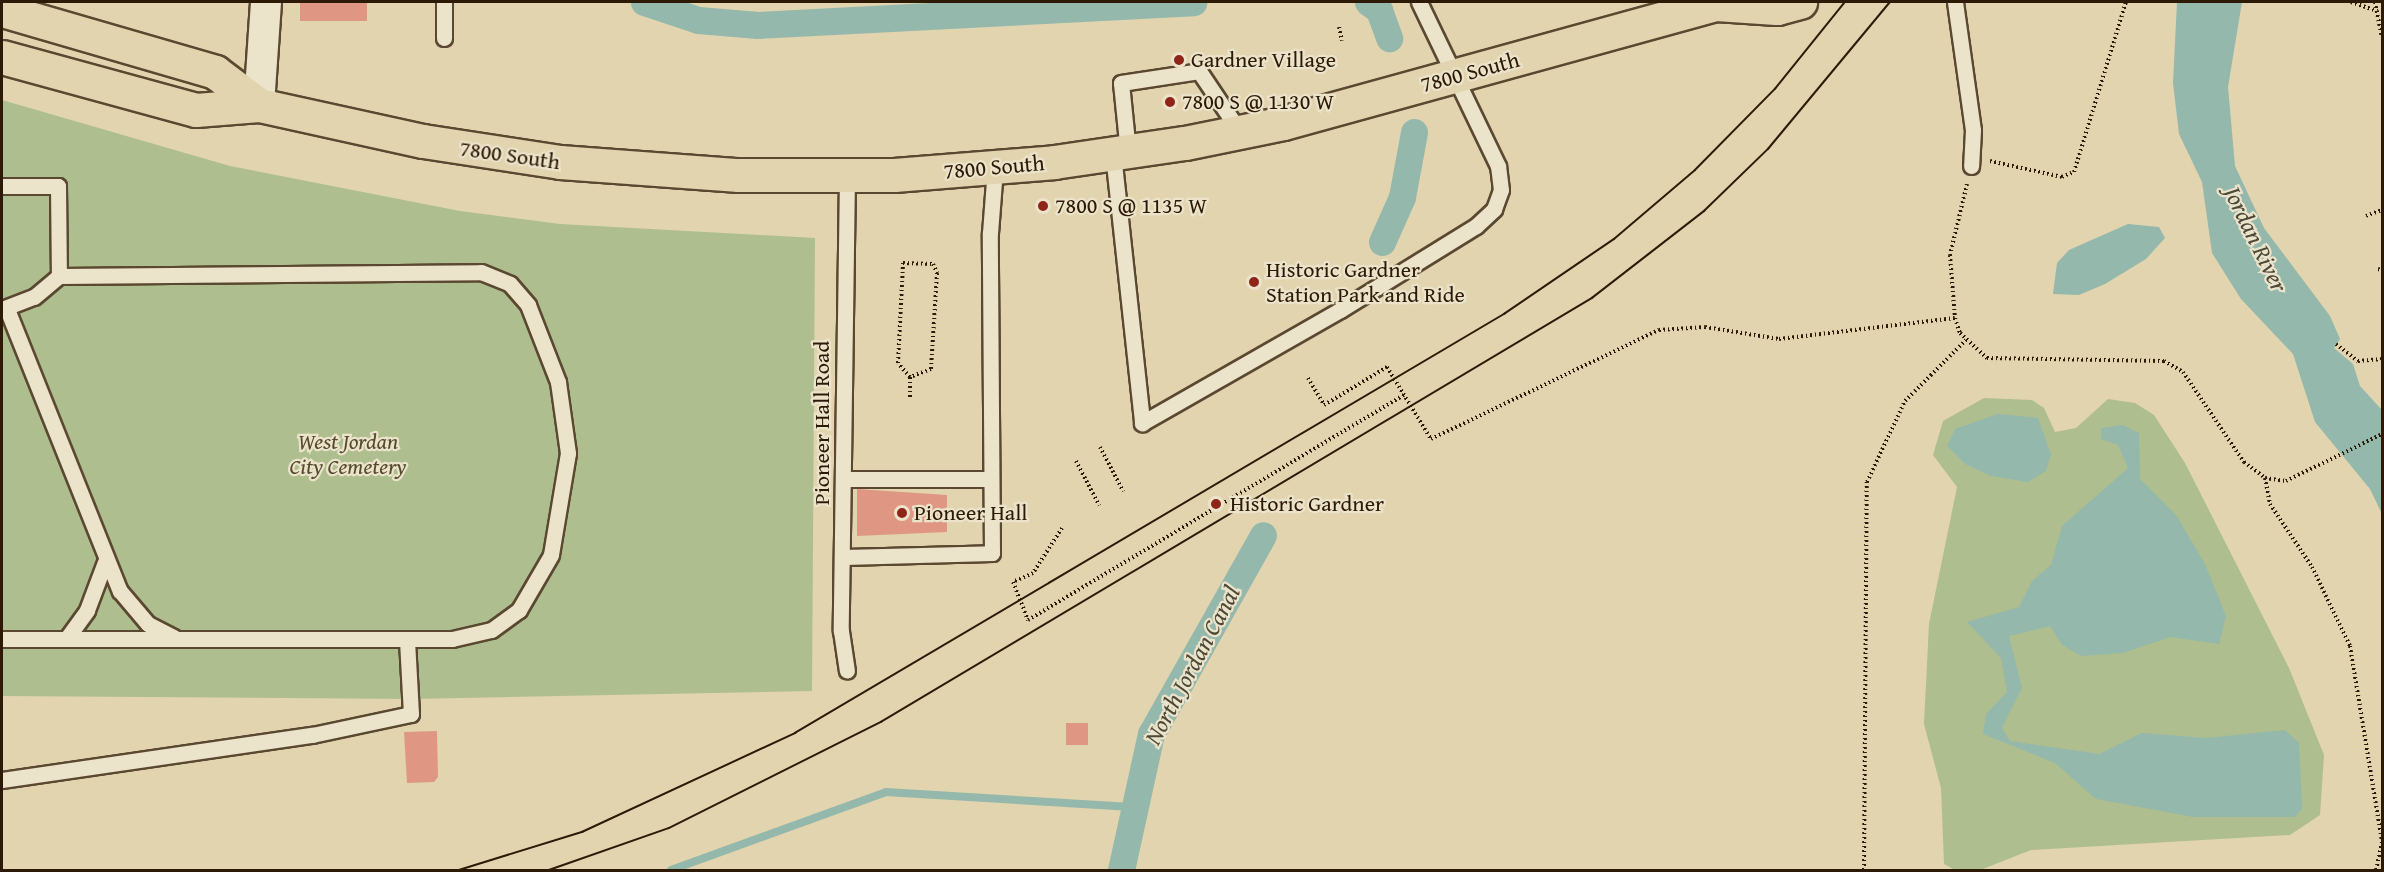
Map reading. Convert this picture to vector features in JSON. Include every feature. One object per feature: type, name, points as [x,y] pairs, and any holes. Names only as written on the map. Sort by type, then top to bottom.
[{"type":"main road","name":"7800 South","points":[[2,57],[196,110],[259,105],[412,140],[560,162],[684,173],[847,176],[995,168],[1120,153],[1240,132],[1456,75],[1663,10],[1718,3],[1777,8],[1800,2]]},
{"type":"main road","name":"7800 South","points":[[2,10],[215,72],[259,105]]},
{"type":"street","points":[[259,105],[266,2]]},
{"type":"lane","points":[[2,10],[3,2]]},
{"type":"lane","points":[[444,2],[444,38]]},
{"type":"lane","points":[[1240,132],[1199,71],[1120,83],[1120,153],[1142,423],[1340,310],[1488,216],[1501,190],[1498,166],[1419,2]]},
{"type":"lane","points":[[1954,2],[1973,130],[1971,166]]},
{"type":"lane","points":[[844,557],[992,553],[995,168]]},
{"type":"lane","name":"Pioneer Hall Road","points":[[847,176],[844,557],[841,631],[847,671]]},
{"type":"lane","points":[[2,186],[58,186],[59,276]]},
{"type":"lane","points":[[2,639],[67,638],[180,639],[406,639],[474,635],[508,621],[532,593],[557,537],[567,462],[565,414],[535,321],[518,292],[496,277],[463,270],[59,276],[34,297],[4,309],[105,562],[134,610],[180,639]]},
{"type":"lane","points":[[843,479],[991,479]]},
{"type":"lane","points":[[67,638],[87,610],[105,562]]},
{"type":"lane","points":[[2,780],[312,735],[411,714],[406,639]]},
{"type":"path","points":[[2126,2],[2074,172],[2062,177],[1993,160],[1971,166],[1950,255],[1955,318],[1966,340],[1987,358],[2005,361],[2164,361],[2183,372],[2244,462],[2265,478],[2286,482],[2382,434]]},
{"type":"path","points":[[2351,2],[2377,11]]},
{"type":"path","points":[[2375,2],[2382,37]]},
{"type":"path","points":[[1339,27],[1342,40]]},
{"type":"path","points":[[2366,216],[2382,210]]},
{"type":"path","points":[[910,377],[931,369],[937,273],[933,264],[903,263],[898,363],[910,377],[910,398]]},
{"type":"path","points":[[1308,378],[1324,405],[1387,367],[1431,439],[1659,330],[1705,327],[1779,339],[1955,318]]},
{"type":"path","points":[[1864,870],[1867,482],[1905,402],[1966,340]]},
{"type":"path","points":[[2336,344],[2358,361],[2382,359]]},
{"type":"path","points":[[1062,528],[1033,573],[1013,582],[1028,620],[1404,395]]},
{"type":"path","points":[[1100,447],[1123,491]]},
{"type":"path","points":[[1076,461],[1099,506]]},
{"type":"path","points":[[2265,478],[2270,504],[2312,567],[2350,646],[2382,842],[2376,870]]},
{"type":"green space","name":"West Jordan City Cemetery","points":[[2,100],[230,166],[460,211],[560,224],[815,238],[812,691],[412,699],[2,696]]},
{"type":"green space","points":[[1984,398],[2032,400],[2044,408],[2055,432],[2076,428],[2108,399],[2135,403],[2154,415],[2185,463],[2289,668],[2324,755],[2320,815],[2290,835],[2031,850],[1980,870],[1955,870],[1944,864],[1941,788],[1924,724],[1929,624],[1957,487],[1933,455],[1943,421]]},
{"type":"water","name":"Jordan River","points":[[2177,2],[2242,2],[2228,87],[2235,166],[2264,228],[2330,316],[2340,339],[2334,348],[2353,364],[2360,386],[2382,410],[2382,514],[2370,489],[2315,422],[2293,354],[2241,299],[2212,253],[2202,182],[2179,134],[2173,83]]},
{"type":"water","points":[[2128,224],[2159,227],[2165,238],[2146,259],[2105,284],[2079,295],[2053,294],[2057,263],[2069,250]]},
{"type":"water","points":[[1998,414],[2038,418],[2051,454],[2046,471],[2028,482],[1991,476],[1965,464],[1947,446],[1955,429]]},
{"type":"water","points":[[2123,425],[2139,433],[2140,479],[2176,515],[2205,564],[2226,616],[2219,644],[2170,637],[2123,653],[2081,656],[2062,645],[2050,626],[2009,636],[2022,688],[2002,728],[2010,741],[2099,754],[2142,733],[2206,738],[2285,730],[2299,743],[2302,809],[2295,817],[2193,817],[2096,799],[2055,763],[1983,734],[1986,714],[2007,692],[2001,658],[1967,622],[2019,607],[2032,581],[2051,565],[2062,526],[2128,468],[2118,445],[2101,439],[2101,428]]},
{"type":"building","points":[[300,2],[367,2],[367,21],[300,21]]},
{"type":"building","name":"Pioneer Hall","points":[[857,489],[947,495],[947,532],[857,536]]},
{"type":"building","points":[[1066,723],[1088,723],[1088,745],[1066,745]]},
{"type":"building","points":[[437,731],[438,777],[434,782],[407,783],[404,732]]},
{"type":"waterway","name":"North Jordan Canal","points":[[644,2],[698,20],[758,25],[1193,2]]},
{"type":"waterway","name":"North Jordan Canal","points":[[1368,2],[1379,10],[1389,38]]},
{"type":"waterway","name":"North Jordan Canal","points":[[1382,242],[1402,197],[1414,132]]},
{"type":"waterway","name":"North Jordan Canal","points":[[1121,870],[1151,734],[1263,535]]},
{"type":"waterway","points":[[671,870],[886,792],[1132,807]]},
{"type":"tram line","points":[[459,870],[582,832],[795,733],[1504,314],[1614,239],[1695,170],[1775,89],[1845,2]]},
{"type":"tram line","points":[[549,870],[669,828],[881,722],[1592,298],[1704,211],[1768,149],[1890,2]]},
{"type":"place","name":"Gardner Village","points":[[1179,60]]},
{"type":"place","name":"7800 S @ 1130 W","points":[[1170,102]]},
{"type":"place","name":"7800 S @ 1135 W","points":[[1043,206]]},
{"type":"place","name":"Historic Gardner Station Park and Ride","points":[[1254,282]]},
{"type":"place","name":"Historic Gardner","points":[[1216,504]]},
{"type":"place","name":"Pioneer Hall","points":[[902,513]]}]
